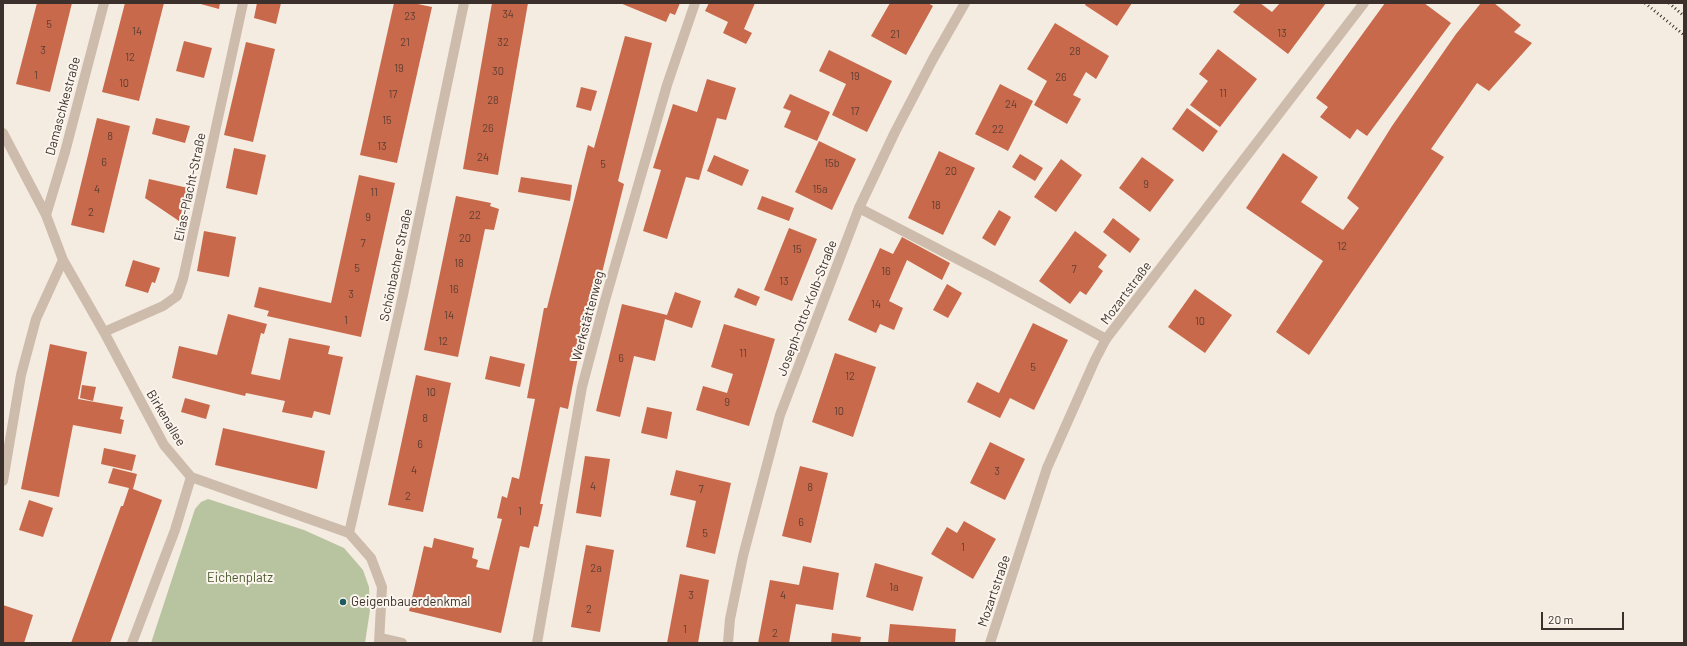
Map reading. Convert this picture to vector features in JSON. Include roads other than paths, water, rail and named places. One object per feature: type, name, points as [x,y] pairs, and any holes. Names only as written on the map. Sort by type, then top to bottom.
[{"type":"street","name":"Damaschkestraße","points":[[46,215],[65,152],[104,3]]},
{"type":"street","name":"Elias-Placht-Straße","points":[[104,332],[163,306],[177,296],[183,279],[243,3]]},
{"type":"street","name":"Schönbacher Straße","points":[[349,533],[403,295],[464,3]]},
{"type":"street","name":"Werkstättenweg","points":[[537,643],[582,387],[604,304],[667,85],[695,3]]},
{"type":"street","name":"Joseph-Otto-Kolb-Straße","points":[[728,643],[730,619],[743,556],[780,415],[859,208],[895,132],[933,59],[965,3]]},
{"type":"street","name":"Mozartstraße","points":[[990,643],[1047,468],[1095,360],[1106,339],[1364,3]]},
{"type":"street","name":"Birkenallee","points":[[3,133],[46,215],[63,260],[104,332],[164,445],[191,477]]},
{"type":"street","points":[[859,208],[992,277],[1106,339]]},
{"type":"street","points":[[3,481],[21,375],[36,320],[63,260]]},
{"type":"street","points":[[132,643],[174,530],[191,477],[349,533],[371,558],[382,587],[379,641],[402,643]]},
{"type":"railway","points":[[1645,3],[1684,35]]},
{"type":"railway","points":[[1669,3],[1684,16]]},
{"type":"place","name":"Geigenbauerdenkmal","points":[[343,602]]},
{"type":"park label","name":"Eichenplatz","points":[[240,578]]}]
